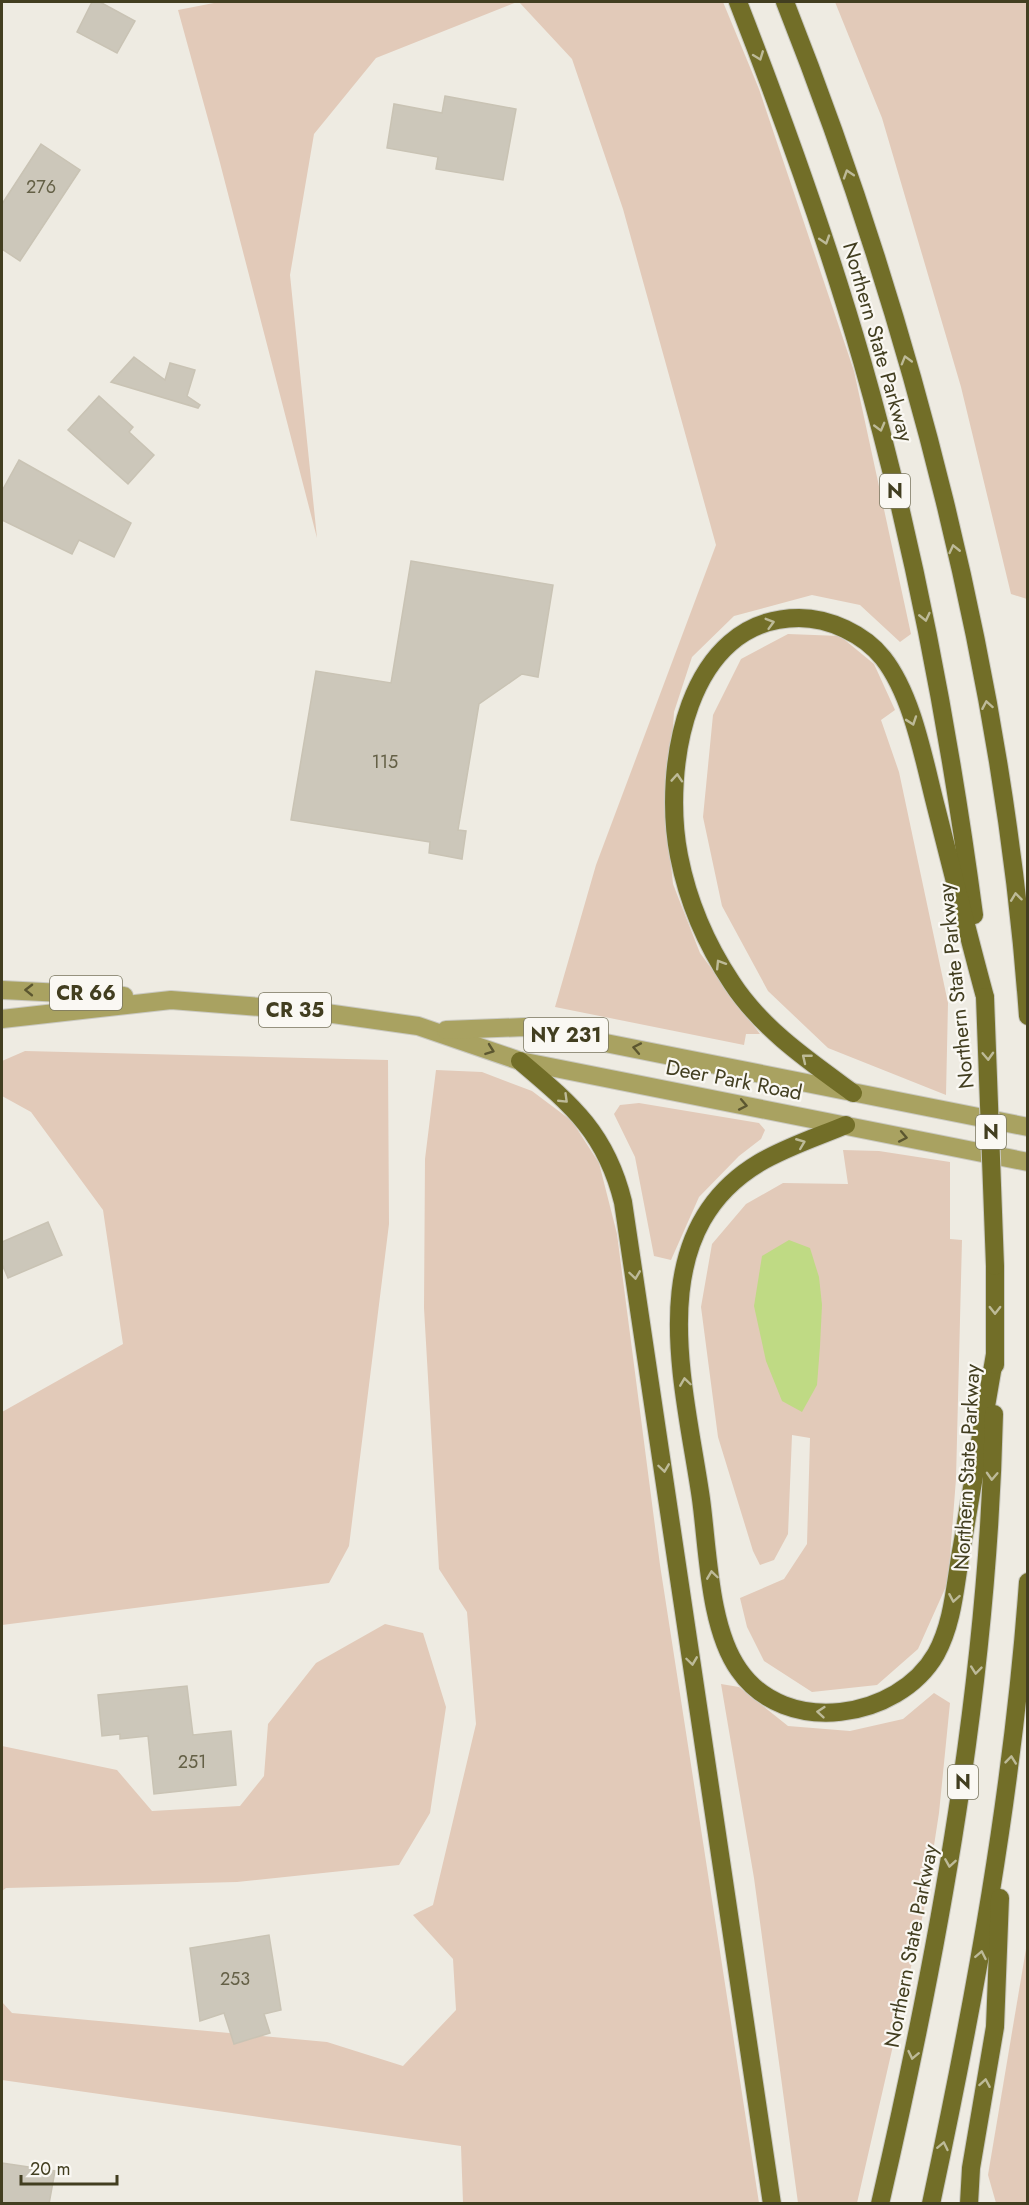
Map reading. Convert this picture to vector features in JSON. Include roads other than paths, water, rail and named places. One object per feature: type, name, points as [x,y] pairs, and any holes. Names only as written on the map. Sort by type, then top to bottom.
[{"type":"highway","name":"Northern State Parkway","points":[[738,2],[810,195],[859,352],[885,446],[926,622],[944,713],[985,998],[995,1266],[995,1354],[988,1534],[963,1786],[928,1982],[880,2204]]},
{"type":"highway","name":"Northern State Parkway","points":[[785,2],[847,170],[891,308],[935,470],[977,647],[1006,819],[1027,1006]]},
{"type":"highway","points":[[792,2],[806,56]]},
{"type":"highway","points":[[854,1093],[789,1045],[747,1003],[715,955],[699,922],[687,888],[679,854],[675,813],[680,743],[700,681],[713,659],[729,641],[769,622],[810,618],[844,629],[881,655],[893,672],[916,733],[985,998]]},
{"type":"highway","points":[[520,1061],[566,1100],[598,1138],[617,1179],[623,1202],[772,2204]]},
{"type":"highway","points":[[846,1125],[780,1152],[757,1164],[737,1180],[717,1201],[701,1223],[689,1247],[682,1270],[677,1328],[715,1598],[728,1649],[739,1671],[755,1688],[790,1706],[832,1713],[874,1705],[895,1695],[927,1669],[938,1651],[952,1610],[995,1354]]},
{"type":"highway","name":"N","points":[[931,2204],[962,2058],[1004,1818],[1028,1582]]},
{"type":"highway","points":[[969,2204],[971,2168],[995,2027],[1004,1818]]},
{"type":"main road","name":"CR 66","points":[[2,990],[47,990],[171,1000]]},
{"type":"main road","name":"Deer Park Road","points":[[2,1019],[171,1000],[312,1011],[435,1030],[525,1028],[1028,1127]]},
{"type":"main road","name":"Deer Park Road","points":[[435,1030],[520,1061],[1028,1162]]}]
